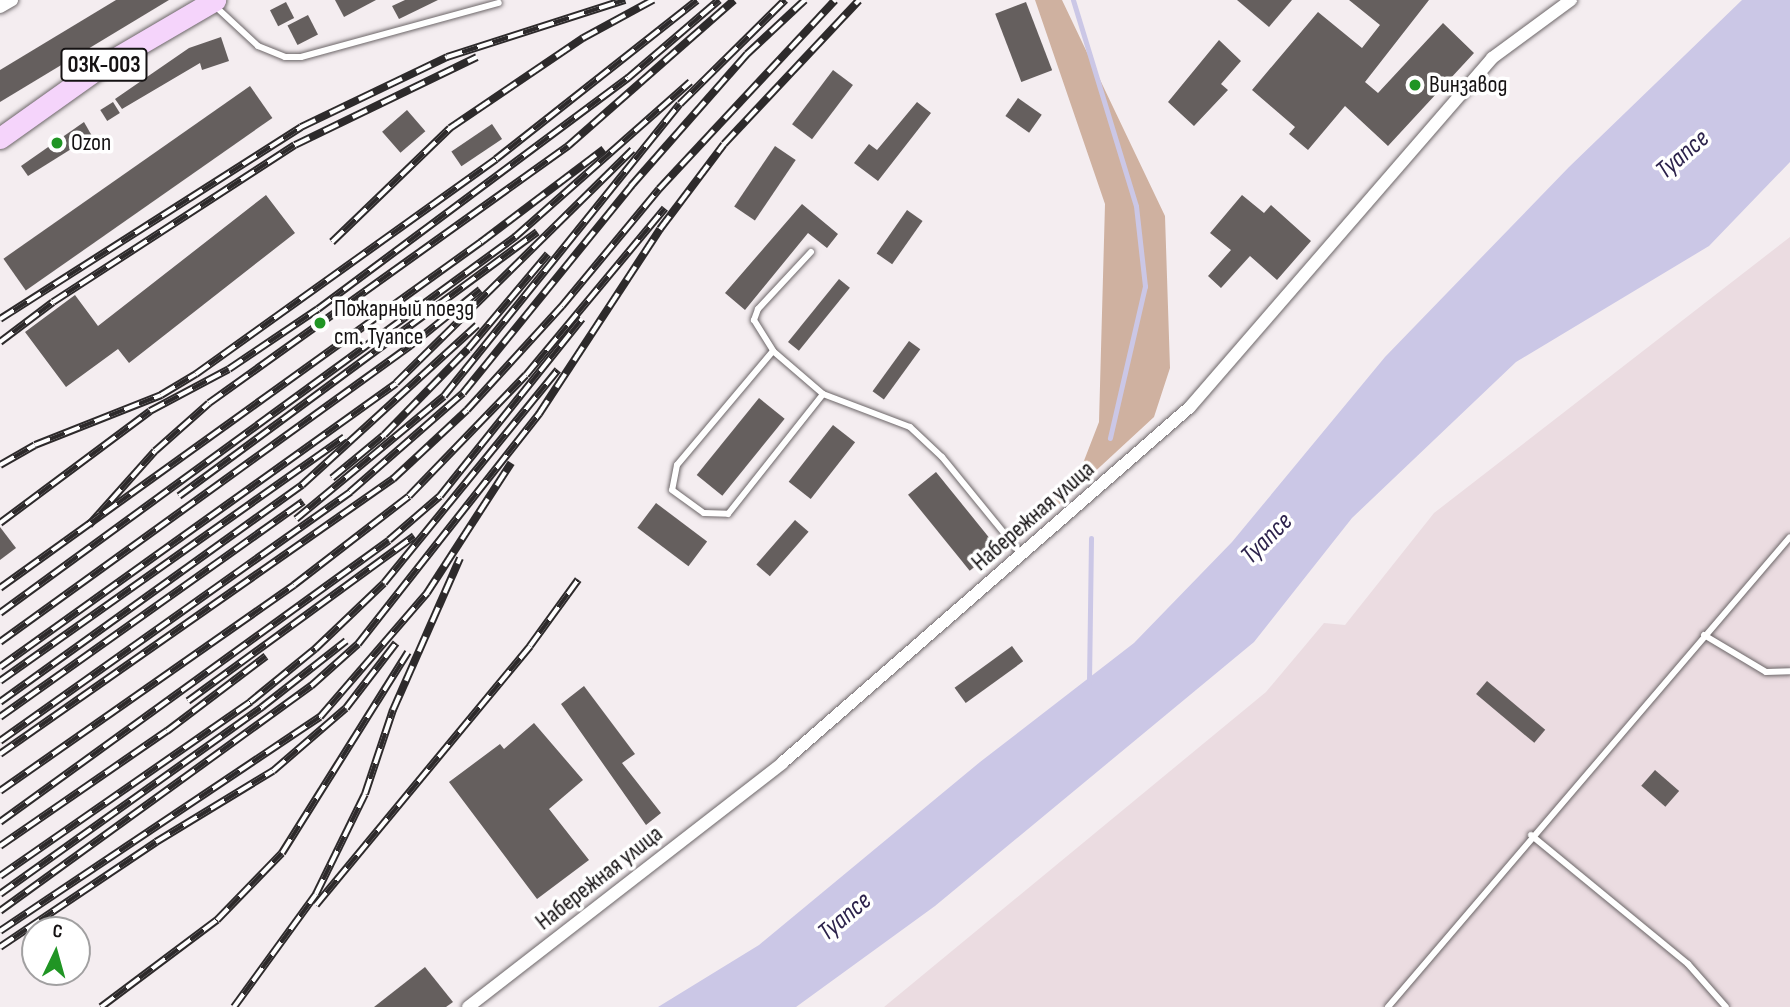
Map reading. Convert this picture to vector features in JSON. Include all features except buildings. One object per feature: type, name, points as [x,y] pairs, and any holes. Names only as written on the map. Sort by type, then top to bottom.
[{"type":"main road","name":"03К-003","points":[[0,138],[97,69],[213,1]]},
{"type":"street","points":[[0,7],[12,0]]},
{"type":"street","name":"Набережная улица","points":[[468,1007],[782,763],[1190,407],[1492,58],[1571,0]]},
{"type":"lane","points":[[213,1],[258,46],[285,57],[301,57],[499,3]]},
{"type":"lane","points":[[811,252],[758,309],[754,320],[773,351],[823,394],[910,428],[942,457],[1021,554]]},
{"type":"lane","points":[[773,351],[677,464],[673,490],[704,513],[728,514],[823,394]]},
{"type":"lane","points":[[1388,1007],[1531,835],[1790,537]]},
{"type":"lane","points":[[1704,635],[1766,671],[1790,671]]},
{"type":"lane","points":[[1531,835],[1688,964],[1726,1007]]},
{"type":"shaded area","points":[[1035,0],[1062,0],[1165,216],[1170,368],[1154,417],[1024,537],[1011,529],[1080,471],[1099,422],[1105,204]]},
{"type":"shaded area","points":[[1790,237],[1790,1007],[884,1007],[1266,692],[1324,623],[1345,625],[1434,513]]},
{"type":"water","name":"Туапсе","points":[[1742,0],[1790,0],[1790,162],[1709,246],[1516,362],[1352,518],[1254,642],[935,906],[796,1007],[658,1007],[759,945],[980,762],[1134,643],[1232,542],[1385,357],[1569,167]]},
{"type":"waterway","points":[[1073,0],[1136,206],[1145,286],[1110,438]]},
{"type":"waterway","points":[[1089,682],[1091,538]]},
{"type":"railway","points":[[0,319],[301,127],[447,57],[625,0]]},
{"type":"railway","points":[[332,242],[450,128],[583,38],[653,0]]},
{"type":"railway","points":[[0,465],[35,445],[161,395],[196,374],[496,159],[697,0]]},
{"type":"railway","points":[[0,523],[150,411],[229,369],[318,309],[628,78],[719,0]]},
{"type":"railway","points":[[89,525],[155,451],[209,403],[568,146],[734,0]]},
{"type":"railway","points":[[296,519],[444,396],[680,104],[785,0]]},
{"type":"railway","points":[[0,741],[350,492],[463,393],[631,186],[747,54],[805,0]]},
{"type":"railway","points":[[0,754],[393,479],[467,410],[562,306],[659,189],[835,0]]},
{"type":"railway","points":[[0,911],[311,686],[358,644],[539,414],[660,229],[724,144],[859,0]]},
{"type":"railway","points":[[0,342],[53,302],[295,145],[477,57]]},
{"type":"railway","points":[[0,613],[515,237],[690,82]]},
{"type":"railway","points":[[0,588],[481,242],[604,149]]},
{"type":"railway","points":[[0,667],[396,383],[632,150]]},
{"type":"railway","points":[[0,791],[294,585],[409,496],[526,375],[665,208]]},
{"type":"railway","points":[[179,496],[537,232]]},
{"type":"railway","points":[[332,478],[384,435],[468,349],[548,254]]},
{"type":"railway","points":[[0,642],[410,346],[480,290]]},
{"type":"railway","points":[[0,822],[389,540],[440,496],[582,319]]},
{"type":"railway","points":[[0,702],[302,485],[477,325]]},
{"type":"railway","points":[[0,876],[250,702],[315,649],[384,583],[558,370]]},
{"type":"railway","points":[[0,681],[344,437]]},
{"type":"railway","points":[[0,931],[320,717],[427,593],[511,463]]},
{"type":"railway","points":[[0,717],[303,502]]},
{"type":"railway","points":[[188,701],[414,536]]},
{"type":"railway","points":[[234,1007],[316,894],[365,794],[393,710],[460,558]]},
{"type":"railway","points":[[316,905],[530,646],[578,580]]},
{"type":"railway","points":[[0,894],[262,707],[346,641]]},
{"type":"railway","points":[[0,947],[156,842],[273,771],[346,708],[396,643]]},
{"type":"railway","points":[[101,1007],[217,920],[282,853],[408,652]]},
{"type":"railway","points":[[0,846],[167,731],[266,656]]},
{"type":"place","name":"Винзавод","points":[[1415,85]]},
{"type":"place","name":"Ozon","points":[[57,143]]},
{"type":"place","name":"Пожарный поезд ст. Туапсе","points":[[320,323]]}]
